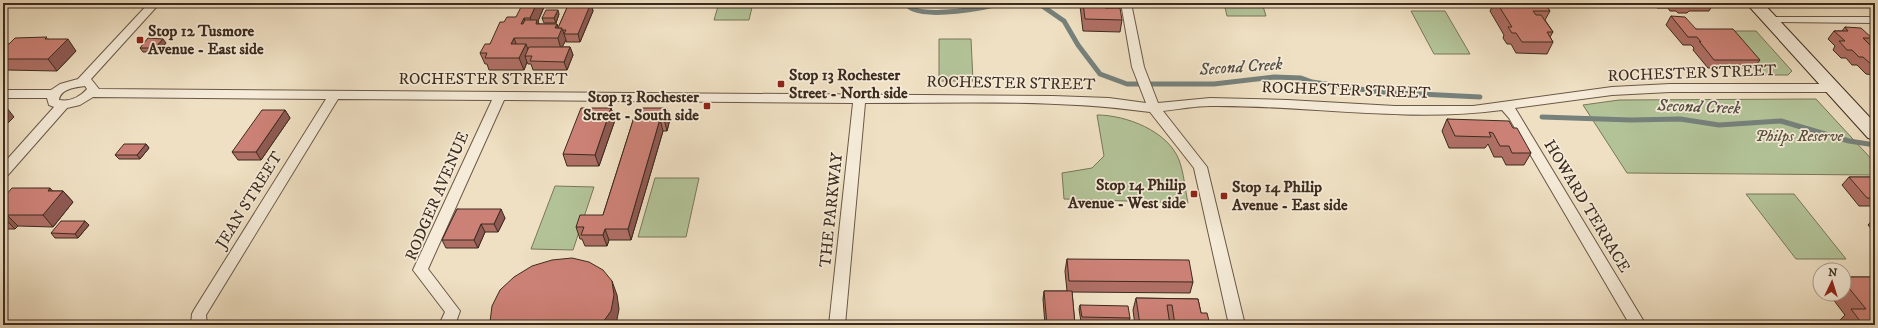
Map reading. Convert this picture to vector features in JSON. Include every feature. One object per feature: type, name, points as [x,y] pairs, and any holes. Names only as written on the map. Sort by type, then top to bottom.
[{"type":"main road","points":[[1754,3],[1875,134]]},
{"type":"street","points":[[82,82],[155,3]]},
{"type":"street","points":[[1126,3],[1138,66],[1154,108],[1200,166],[1237,325]]},
{"type":"street","points":[[1769,20],[1875,20]]},
{"type":"street","points":[[3,94],[54,94],[63,87],[82,82],[90,84],[92,89],[91,93],[79,101],[63,105],[53,102],[54,94]]},
{"type":"street","name":"ROCHESTER STREET","points":[[91,93],[860,98],[1109,102],[1154,108],[1210,102],[1288,104],[1395,110],[1473,110],[1612,91],[1670,88],[1832,88]]},
{"type":"street","name":"JEAN STREET","points":[[199,325],[199,314],[334,95]]},
{"type":"street","name":"RODGER AVENUE","points":[[447,325],[453,311],[420,270],[500,96]]},
{"type":"street","name":"THE PARKWAY","points":[[837,325],[860,98]]},
{"type":"street","points":[[3,172],[63,105]]},
{"type":"street","name":"HOWARD TERRACE","points":[[1504,105],[1514,115],[1638,325]]},
{"type":"green space","points":[[719,3],[753,3],[749,20],[714,20]]},
{"type":"green space","points":[[1224,3],[1262,3],[1266,16],[1227,16]]},
{"type":"green space","points":[[1411,11],[1445,11],[1470,54],[1434,54]]},
{"type":"green space","points":[[1723,31],[1756,31],[1792,71],[1788,75],[1760,75]]},
{"type":"green space","points":[[939,39],[971,39],[973,81],[939,81]]},
{"type":"green space","name":"Philps Reserve","points":[[1816,99],[1875,163],[1875,175],[1627,173],[1583,105],[1619,100]]},
{"type":"green space","points":[[1097,115],[1120,118],[1133,122],[1156,133],[1166,141],[1174,150],[1181,165],[1188,203],[1064,199],[1062,173],[1092,168],[1104,156]]},
{"type":"green space","points":[[655,178],[699,178],[686,237],[638,237]]},
{"type":"green space","points":[[555,186],[594,187],[573,250],[531,249]]},
{"type":"green space","points":[[1746,194],[1794,194],[1846,259],[1796,259]]},
{"type":"building","points":[[523,3],[537,3],[530,18],[524,18],[521,24],[523,24],[525,20],[537,20],[536,24],[557,24],[555,28],[562,28],[558,38],[514,38],[511,44],[526,44],[519,58],[485,58],[487,53],[480,53],[485,44],[490,44],[500,22],[504,22],[507,17],[516,17]]},
{"type":"building","points":[[569,3],[591,3],[578,34],[564,34],[566,30],[558,28]]},
{"type":"building","points":[[1083,3],[1105,3],[1105,8],[1120,8],[1122,20],[1085,19]]},
{"type":"building","points":[[1497,3],[1544,3],[1550,11],[1533,11],[1536,15],[1541,15],[1553,32],[1547,32],[1553,42],[1522,42],[1516,33],[1512,33],[1508,27],[1512,27]]},
{"type":"building","points":[[546,10],[558,10],[554,18],[542,18]]},
{"type":"building","points":[[1671,16],[1685,17],[1696,29],[1733,29],[1760,60],[1714,60],[1697,37],[1688,37]]},
{"type":"building","points":[[1845,27],[1861,28],[1872,38],[1863,38],[1875,50],[1875,66],[1863,57],[1859,57],[1852,50],[1847,50],[1839,41],[1845,41],[1834,31],[1848,31]]},
{"type":"building","points":[[47,37],[45,39],[68,39],[48,59],[3,59],[3,46],[5,44],[9,44],[15,38]]},
{"type":"building","points":[[148,38],[163,39],[155,48],[140,48]]},
{"type":"building","points":[[529,47],[570,47],[564,62],[530,61],[532,56],[525,56]]},
{"type":"building","points":[[581,108],[611,108],[595,155],[563,154]]},
{"type":"building","points":[[640,108],[667,108],[664,119],[660,119],[628,229],[605,229],[603,235],[581,235],[584,227],[576,227],[580,215],[603,215],[636,111],[639,111]]},
{"type":"building","points":[[262,110],[285,110],[256,152],[232,152]]},
{"type":"building","points":[[1447,119],[1509,121],[1513,128],[1517,128],[1531,153],[1512,153],[1509,146],[1500,146],[1493,133],[1489,132],[1491,137],[1455,136]]},
{"type":"building","points":[[124,144],[146,144],[137,155],[115,155]]},
{"type":"building","points":[[1849,177],[1875,177],[1875,198],[1867,198]]},
{"type":"building","points":[[12,188],[50,188],[48,191],[63,191],[43,215],[7,215],[3,218],[3,198]]},
{"type":"building","points":[[457,209],[501,209],[494,224],[481,224],[474,240],[442,240]]},
{"type":"building","points":[[61,221],[85,221],[75,234],[51,233]]},
{"type":"building","points":[[572,258],[589,262],[603,270],[612,281],[614,295],[611,311],[601,325],[490,325],[492,306],[500,290],[514,277],[532,266],[552,260]]},
{"type":"building","points":[[1067,259],[1189,260],[1193,282],[1069,281]]},
{"type":"building","points":[[1852,277],[1871,277],[1875,281],[1875,325],[1863,325],[1851,309],[1866,309],[1852,292]]},
{"type":"building","points":[[1044,291],[1072,291],[1075,325],[1047,325]]},
{"type":"building","points":[[1136,298],[1198,299],[1201,313],[1207,313],[1210,325],[1175,325],[1172,305],[1167,305],[1170,325],[1140,325]]},
{"type":"building","points":[[1080,305],[1128,306],[1130,318],[1082,317]]},
{"type":"waterway","name":"Second Creek","points":[[905,3],[913,9],[932,12],[969,10],[1001,3]]},
{"type":"waterway","name":"Second Creek","points":[[1038,3],[1064,21],[1078,45],[1100,74],[1127,84],[1214,84],[1274,77],[1301,78],[1312,82],[1380,92],[1480,97]]},
{"type":"waterway","name":"Second Creek","points":[[1542,117],[1631,120],[1680,119],[1719,125],[1781,121],[1849,141],[1875,145]]},
{"type":"place","name":"Stop 12 Tusmore Avenue - East side","points":[[140,40]]},
{"type":"place","name":"Stop 13 Rochester Street - North side","points":[[781,84]]},
{"type":"place","name":"Stop 13 Rochester Street - South side","points":[[707,106]]},
{"type":"place","name":"Stop 14 Philip Avenue - West side","points":[[1194,194]]},
{"type":"place","name":"Stop 14 Philip Avenue - East side","points":[[1224,196]]}]
